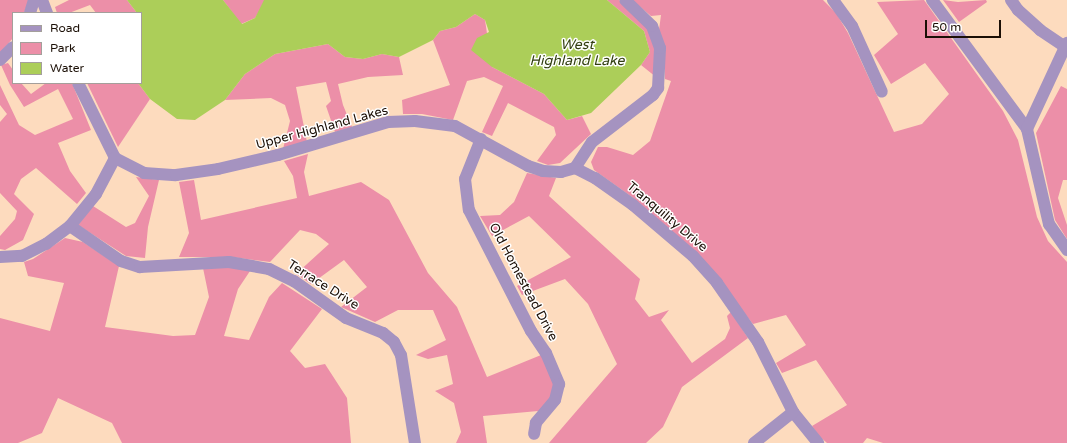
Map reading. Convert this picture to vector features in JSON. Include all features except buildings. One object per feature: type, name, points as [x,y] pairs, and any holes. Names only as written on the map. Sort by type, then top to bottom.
[{"type":"street","points":[[30,12],[34,0]]},
{"type":"street","points":[[42,0],[47,12]]},
{"type":"street","points":[[575,168],[592,142],[653,95],[658,88],[660,48],[652,26],[625,0]]},
{"type":"street","points":[[833,0],[852,26],[882,92]]},
{"type":"street","points":[[932,0],[1027,129],[1049,224],[1067,250]]},
{"type":"street","points":[[1011,0],[1018,10],[1040,30],[1067,46],[1027,129]]},
{"type":"street","points":[[0,60],[12,48]]},
{"type":"street","points":[[0,257],[22,256],[46,244],[70,226],[96,194],[115,158],[78,84]]},
{"type":"street","name":"Upper Highland Lakes","points":[[115,158],[144,173],[176,175],[278,155],[388,122],[415,121],[455,126],[528,166],[543,171],[561,172],[575,168]]},
{"type":"street","name":"Old Homestead Drive","points":[[481,139],[465,179],[469,210],[531,331],[548,358],[559,384],[555,400],[536,423],[534,434]]},
{"type":"street","name":"Tranquility Drive","points":[[575,168],[595,178],[639,209],[693,256],[717,283],[758,342],[792,412],[818,443]]},
{"type":"street","name":"Terrace Drive","points":[[70,226],[121,261],[140,266],[229,262],[269,269],[294,281],[346,318],[383,333],[394,342],[401,355],[416,443]]},
{"type":"street","points":[[754,443],[792,412]]},
{"type":"green space","points":[[0,0],[29,0],[24,12],[12,12],[12,39],[0,53]]},
{"type":"green space","points":[[69,0],[127,0],[136,12],[95,12],[90,5],[72,12],[57,12],[55,7]]},
{"type":"green space","points":[[223,0],[264,0],[265,3],[255,18],[241,24]]},
{"type":"green space","points":[[607,0],[619,0],[648,29],[655,49],[656,77],[641,65],[650,52],[644,31]]},
{"type":"green space","points":[[632,0],[823,0],[836,13],[848,33],[894,132],[922,124],[949,94],[925,63],[891,84],[874,55],[898,34],[877,2],[924,0],[1003,111],[1018,140],[1037,217],[1048,241],[1067,262],[1067,443],[883,443],[867,438],[863,443],[827,443],[819,436],[812,426],[847,405],[816,360],[782,373],[776,363],[806,345],[786,315],[753,324],[696,252],[632,197],[594,170],[591,162],[598,147],[607,147],[633,155],[650,141],[671,81],[665,79],[664,48],[659,30],[661,15],[651,16]]},
{"type":"green space","points":[[943,0],[958,2],[986,0],[987,2],[959,22]]},
{"type":"green space","points":[[475,14],[485,20],[492,67],[544,94],[567,120],[582,116],[591,134],[560,163],[548,165],[537,161],[556,135],[554,127],[508,103],[492,136],[482,132],[503,86],[484,77],[467,81],[453,120],[422,114],[403,114],[402,100],[450,85],[433,40],[440,31],[456,27]]},
{"type":"green space","points":[[328,44],[345,57],[363,59],[382,54],[399,57],[403,75],[368,77],[338,84],[343,105],[352,127],[335,132],[326,106],[331,101],[326,82],[296,87],[307,142],[283,149],[290,121],[285,105],[271,98],[225,100],[245,74],[275,54]]},
{"type":"green space","points":[[8,63],[12,69],[12,84],[22,84],[31,94],[45,84],[72,84],[91,130],[58,143],[70,171],[86,193],[77,204],[36,168],[21,179],[14,194],[34,214],[23,240],[5,250],[0,249],[0,236],[15,219],[17,211],[0,193],[0,122],[7,114],[0,105],[0,85],[19,125],[35,135],[73,119],[58,89],[24,107],[10,85],[1,65]]},
{"type":"green space","points":[[87,84],[139,84],[150,99],[118,147]]},
{"type":"green space","points":[[1061,86],[1067,89],[1067,180],[1063,180],[1058,198],[1067,225],[1067,239],[1055,220],[1036,133]]},
{"type":"green space","points":[[308,154],[304,172],[309,196],[361,182],[389,200],[428,273],[457,307],[487,377],[546,353],[559,384],[549,410],[483,416],[487,443],[456,443],[461,432],[454,403],[435,391],[453,384],[447,355],[428,359],[416,355],[446,340],[433,310],[398,310],[375,322],[341,307],[367,287],[344,260],[311,284],[296,274],[329,244],[316,234],[300,230],[270,262],[232,257],[179,257],[189,233],[179,182],[194,180],[201,220],[297,198],[293,176],[284,161]]},
{"type":"green space","points":[[527,173],[556,178],[549,196],[640,279],[635,299],[649,317],[669,310],[661,320],[692,363],[725,339],[730,328],[727,316],[731,312],[748,338],[682,387],[663,427],[646,443],[549,443],[617,364],[588,304],[565,279],[522,295],[517,286],[571,257],[529,216],[492,236],[480,216],[500,215],[514,202]]},
{"type":"green space","points":[[136,177],[159,180],[148,227],[145,258],[126,256],[78,225],[93,206],[126,227],[135,223],[149,196]]},
{"type":"green space","points":[[65,238],[83,242],[119,266],[105,327],[173,336],[195,335],[209,297],[203,268],[228,267],[250,271],[238,289],[224,336],[249,340],[269,297],[282,283],[322,309],[290,351],[305,368],[325,364],[347,398],[351,443],[122,443],[112,423],[58,398],[42,433],[18,443],[0,443],[0,318],[50,331],[64,283],[28,276],[24,262],[33,259]]},
{"type":"water","name":"West Highland Lake","points":[[127,0],[223,0],[242,24],[255,18],[264,0],[607,0],[644,31],[650,52],[641,65],[591,113],[567,120],[544,94],[492,67],[471,50],[477,38],[489,32],[485,20],[475,14],[456,27],[440,31],[433,40],[399,57],[382,54],[363,59],[345,57],[328,44],[275,54],[245,74],[225,100],[195,120],[177,119],[150,99],[139,84],[142,84],[142,12],[136,12]]}]
